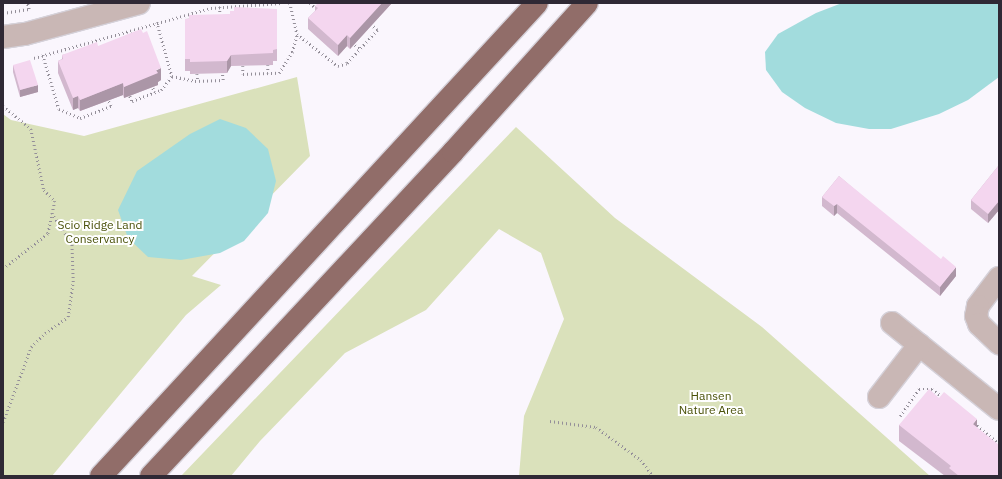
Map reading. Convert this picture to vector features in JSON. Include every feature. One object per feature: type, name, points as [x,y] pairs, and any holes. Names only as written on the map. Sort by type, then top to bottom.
[{"type":"highway","points":[[101,476],[537,3]]},
{"type":"highway","points":[[151,476],[453,152],[587,3]]},
{"type":"street","points":[[3,37],[25,34],[139,3]]},
{"type":"street","points":[[999,278],[978,306],[976,316],[979,324],[999,343]]},
{"type":"street","points":[[892,323],[999,409]]},
{"type":"street","points":[[879,397],[919,345]]},
{"type":"path","points":[[3,13],[29,9],[27,3]]},
{"type":"path","points":[[34,58],[194,12],[220,7],[281,3]]},
{"type":"path","points":[[243,66],[243,74],[279,73],[285,66],[297,34],[290,3]]},
{"type":"path","points":[[310,3],[320,12]]},
{"type":"path","points":[[241,5],[241,12]]},
{"type":"path","points":[[266,5],[266,12]]},
{"type":"path","points":[[220,7],[220,19]]},
{"type":"path","points":[[194,12],[195,20]]},
{"type":"path","points":[[157,22],[172,76]]},
{"type":"path","points":[[297,34],[338,66],[347,63],[360,49],[376,30],[372,26]]},
{"type":"path","points":[[355,45],[360,49]]},
{"type":"path","points":[[43,55],[59,109],[73,117],[88,115],[110,106],[108,101]]},
{"type":"path","points":[[268,65],[268,73]]},
{"type":"path","points":[[172,76],[198,81],[223,80],[222,73]]},
{"type":"path","points":[[197,74],[198,81]]},
{"type":"path","points":[[130,96],[132,101],[161,90],[172,76]]},
{"type":"path","points":[[153,88],[155,92]]},
{"type":"path","points":[[3,106],[31,129],[44,190],[55,201],[48,234],[3,269]]},
{"type":"path","points":[[85,109],[88,115]]},
{"type":"path","points":[[3,422],[31,347],[68,316],[73,282],[72,244],[52,214]]},
{"type":"path","points":[[900,416],[919,389],[932,389],[944,398]]},
{"type":"path","points":[[969,418],[999,443]]},
{"type":"path","points":[[550,421],[596,427],[642,460],[653,476]]},
{"type":"green space","name":"Scio Ridge Land Conservancy","points":[[297,77],[310,156],[192,276],[221,285],[186,315],[52,476],[3,476],[3,114],[11,120],[84,136]]},
{"type":"green space","name":"Hansen Nature Area","points":[[516,127],[615,218],[762,327],[930,476],[519,476],[524,416],[564,319],[541,253],[499,229],[426,310],[345,353],[260,441],[231,476],[181,476]]},
{"type":"water","points":[[842,3],[999,3],[999,77],[968,100],[939,114],[891,129],[869,129],[836,123],[805,108],[782,92],[766,70],[765,52],[778,34],[816,13]]},
{"type":"water","points":[[220,119],[246,128],[268,149],[276,181],[268,213],[244,241],[220,253],[181,260],[148,257],[128,238],[118,210],[137,171],[190,134]]},
{"type":"building","points":[[318,3],[382,3],[350,38],[347,35],[338,45],[308,18],[318,8],[315,6]]},
{"type":"building","points":[[234,7],[277,9],[277,49],[273,50],[273,53],[231,55],[227,61],[190,62],[190,59],[185,59],[185,19],[189,19],[189,15],[230,14],[230,11],[234,11]]},
{"type":"building","points":[[141,29],[143,33],[147,31],[161,68],[156,70],[158,73],[124,87],[123,83],[80,100],[78,96],[73,98],[58,61],[63,59],[62,55],[97,42],[98,46]]},
{"type":"building","points":[[30,60],[38,85],[20,90],[13,65]]},
{"type":"building","points":[[999,165],[999,201],[988,214],[971,200]]},
{"type":"building","points":[[839,176],[941,259],[943,256],[956,267],[940,287],[837,204],[834,206],[822,197]]},
{"type":"building","points":[[929,389],[939,398],[944,392],[977,419],[973,424],[999,445],[999,476],[959,476],[949,468],[951,466],[899,425]]}]
